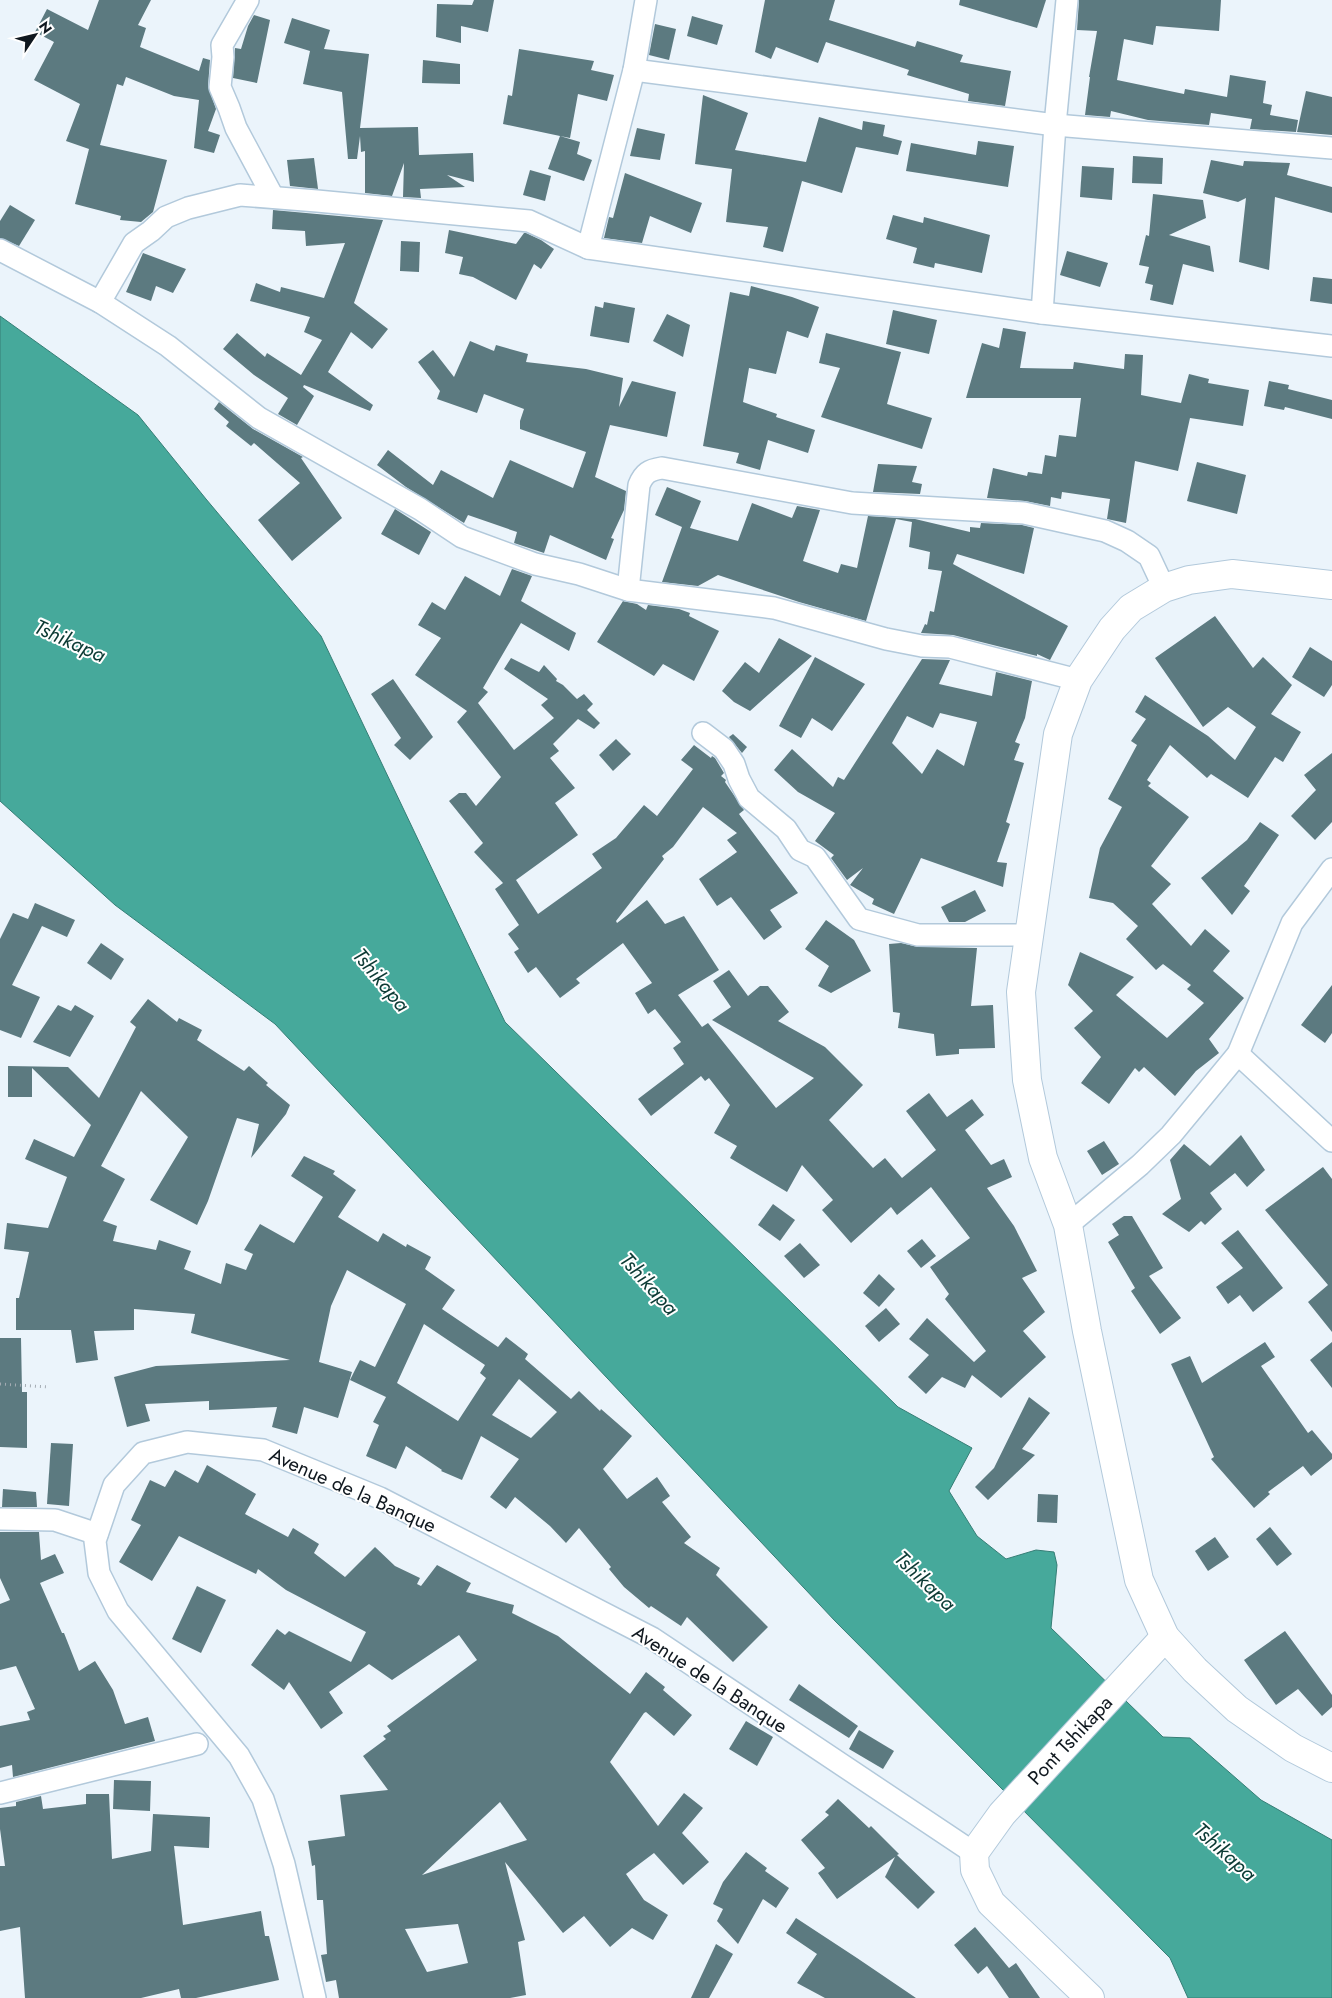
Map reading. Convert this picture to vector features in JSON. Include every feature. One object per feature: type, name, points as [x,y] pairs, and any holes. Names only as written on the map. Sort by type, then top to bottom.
[{"type":"main road","points":[[1332,586],[1232,574],[1189,580],[1164,588],[1131,608],[1112,629],[1078,680],[1058,734],[1021,992],[1027,1080],[1043,1158],[1068,1224],[1087,1332],[1139,1580],[1151,1610],[1165,1638],[1195,1670],[1238,1710],[1293,1748],[1332,1768]]},
{"type":"main road","name":"Pont Tshikapa","points":[[974,1853],[1002,1814],[1165,1638]]},
{"type":"main road","points":[[974,1853],[975,1870],[990,1903],[1090,1998]]},
{"type":"street","points":[[248,0],[222,45],[223,57],[220,87],[236,128],[272,198]]},
{"type":"street","points":[[588,248],[634,70],[646,0]]},
{"type":"street","points":[[1042,313],[1055,125],[1067,0]]},
{"type":"street","points":[[634,70],[1055,125],[1332,148]]},
{"type":"street","points":[[100,302],[134,243],[166,217],[188,208],[240,195],[529,221],[588,248],[1042,313],[1332,346]]},
{"type":"street","points":[[0,250],[100,302],[168,346],[259,418],[420,509],[462,537],[535,564],[579,574],[628,590],[774,608],[886,639],[922,646],[950,647],[1078,680]]},
{"type":"street","points":[[628,590],[639,485],[643,475],[650,469],[662,468],[852,504],[1024,513],[1105,530],[1127,541],[1149,556],[1164,588]]},
{"type":"street","points":[[703,733],[724,749],[734,764],[749,798],[786,828],[800,850],[815,857],[859,920],[918,935],[1029,935]]},
{"type":"street","points":[[1068,1224],[1140,1165],[1171,1136],[1238,1054],[1292,923],[1332,869]]},
{"type":"street","points":[[1238,1054],[1332,1141]]},
{"type":"street","name":"Avenue de la Banque","points":[[315,1998],[284,1864],[263,1799],[239,1756],[118,1611],[99,1573],[95,1541],[96,1534],[114,1485],[143,1453],[187,1442],[263,1450],[380,1498],[652,1638],[974,1853]]},
{"type":"street","points":[[0,1519],[55,1520],[96,1534]]},
{"type":"street","points":[[0,1793],[197,1744]]},
{"type":"path","points":[[0,1384],[48,1388]]},
{"type":"water","name":"Tshikapa","points":[[0,316],[138,415],[321,636],[505,1022],[898,1407],[972,1448],[949,1491],[977,1536],[1006,1559],[1036,1550],[1054,1552],[1057,1565],[1051,1628],[1163,1737],[1190,1738],[1261,1800],[1332,1840],[1332,1998],[1188,1998],[1170,1958],[835,1621],[275,1024],[115,905],[0,801]]},
{"type":"building","points":[[99,0],[151,0],[138,25],[146,28],[140,47],[199,71],[203,58],[210,60],[208,86],[216,109],[208,131],[220,135],[214,153],[194,148],[199,100],[174,96],[126,77],[123,86],[117,84],[100,145],[167,160],[153,212],[141,222],[120,220],[121,216],[75,204],[89,149],[66,141],[80,104],[34,80],[54,42],[35,32],[47,9],[88,30]]},
{"type":"building","points":[[474,0],[494,0],[488,32],[461,26],[461,43],[436,37],[437,4],[472,5]]},
{"type":"building","points":[[765,0],[835,0],[829,20],[915,47],[917,41],[963,55],[960,62],[1011,71],[1005,106],[968,101],[969,94],[907,75],[909,70],[826,42],[818,63],[776,47],[771,59],[755,52]]},
{"type":"building","points":[[960,0],[1046,0],[1037,28],[959,5]]},
{"type":"building","points":[[1079,0],[1221,0],[1219,31],[1156,26],[1153,45],[1124,39],[1117,80],[1184,94],[1185,89],[1227,97],[1230,75],[1266,81],[1263,103],[1272,105],[1270,115],[1298,120],[1296,132],[1250,129],[1252,119],[1211,113],[1209,125],[1148,120],[1111,111],[1110,117],[1085,115],[1097,31],[1077,30]]},
{"type":"building","points":[[254,15],[270,20],[257,83],[233,78],[235,48],[241,49],[248,26]]},
{"type":"building","points":[[692,16],[723,25],[717,45],[687,36]]},
{"type":"building","points":[[292,18],[330,30],[324,49],[369,54],[360,128],[418,127],[419,155],[473,153],[474,182],[447,175],[465,187],[420,189],[421,198],[403,197],[404,163],[392,196],[365,193],[365,151],[361,152],[360,136],[357,159],[348,159],[342,92],[303,84],[310,51],[284,43]]},
{"type":"building","points":[[655,24],[676,29],[669,60],[649,55]]},
{"type":"building","points":[[519,49],[594,61],[591,70],[614,75],[607,101],[578,94],[570,138],[503,124],[508,95],[512,96]]},
{"type":"building","points":[[423,60],[460,64],[460,84],[422,83]]},
{"type":"building","points":[[1306,91],[1332,97],[1332,135],[1297,132]]},
{"type":"building","points":[[703,95],[748,113],[735,150],[806,162],[819,117],[862,130],[863,121],[885,125],[883,136],[902,141],[898,155],[856,147],[842,193],[802,181],[783,252],[763,247],[768,227],[726,222],[732,169],[695,164]]},
{"type":"building","points":[[637,128],[665,134],[660,160],[630,156]]},
{"type":"building","points":[[560,136],[580,142],[577,154],[592,160],[584,181],[548,169]]},
{"type":"building","points":[[978,141],[1014,146],[1008,187],[906,171],[911,143],[976,155]]},
{"type":"building","points":[[1133,156],[1163,158],[1162,184],[1132,183]]},
{"type":"building","points":[[314,158],[318,189],[290,186],[287,160]]},
{"type":"building","points":[[1211,160],[1243,166],[1244,161],[1290,163],[1287,175],[1332,187],[1332,213],[1275,197],[1269,270],[1239,262],[1246,198],[1238,202],[1203,193]]},
{"type":"building","points":[[1082,166],[1114,168],[1112,200],[1080,197]]},
{"type":"building","points":[[530,170],[551,176],[545,201],[523,195]]},
{"type":"building","points":[[625,173],[702,203],[691,233],[650,216],[642,243],[604,238],[609,217],[613,218]]},
{"type":"building","points":[[1153,194],[1203,200],[1206,218],[1169,235],[1210,246],[1214,272],[1183,264],[1173,305],[1150,300],[1153,285],[1145,283],[1149,267],[1139,265],[1146,235],[1149,236]]},
{"type":"building","points":[[10,205],[35,220],[19,246],[0,238],[0,221]]},
{"type":"building","points":[[273,210],[383,220],[354,303],[388,329],[372,349],[351,332],[328,372],[373,405],[370,411],[304,385],[303,387],[314,396],[297,425],[278,414],[288,398],[254,375],[223,349],[237,333],[265,357],[267,353],[301,375],[322,340],[304,332],[310,317],[250,301],[256,283],[280,292],[281,287],[324,298],[345,243],[306,246],[305,231],[272,229]]},
{"type":"building","points":[[893,215],[923,223],[924,217],[990,235],[982,273],[935,263],[934,268],[913,263],[917,248],[886,239]]},
{"type":"building","points":[[449,230],[516,244],[526,233],[554,249],[541,269],[534,264],[516,300],[473,277],[459,274],[463,257],[445,253]]},
{"type":"building","points":[[401,241],[420,242],[419,272],[400,271]]},
{"type":"building","points":[[1067,251],[1108,263],[1100,287],[1060,275]]},
{"type":"building","points":[[143,253],[186,269],[173,293],[156,286],[151,301],[126,292]]},
{"type":"building","points":[[1313,277],[1332,279],[1332,304],[1310,301]]},
{"type":"building","points":[[751,286],[792,297],[819,307],[808,338],[787,331],[776,374],[749,368],[743,402],[777,414],[776,417],[815,430],[808,453],[768,440],[760,470],[736,463],[739,453],[703,446],[730,292],[749,296]]},
{"type":"building","points":[[604,302],[635,308],[629,343],[590,336],[595,306],[603,308]]},
{"type":"building","points":[[893,310],[937,320],[929,354],[886,344]]},
{"type":"building","points":[[667,314],[690,325],[683,357],[653,341]]},
{"type":"building","points":[[1003,328],[1026,332],[1020,368],[1073,369],[1074,362],[1124,369],[1125,354],[1143,355],[1141,395],[1181,403],[1189,374],[1209,379],[1208,383],[1249,390],[1243,426],[1190,418],[1178,471],[1135,461],[1126,523],[1107,519],[1110,499],[1062,492],[1061,499],[1051,497],[1050,506],[1025,501],[987,498],[993,468],[1027,476],[1028,472],[1042,474],[1045,455],[1056,457],[1059,435],[1076,437],[1081,398],[966,398],[982,343],[999,348]]},
{"type":"building","points":[[826,333],[901,352],[887,404],[932,418],[922,449],[821,417],[840,368],[819,363]]},
{"type":"building","points":[[470,341],[494,351],[496,345],[528,354],[526,362],[586,369],[623,378],[619,407],[632,381],[676,392],[667,437],[610,425],[595,477],[626,491],[624,510],[611,538],[614,539],[606,560],[550,535],[544,553],[514,543],[517,532],[468,515],[464,523],[406,487],[377,465],[388,450],[433,485],[441,470],[493,498],[510,460],[573,488],[586,452],[520,429],[520,421],[524,409],[484,394],[477,413],[437,399],[440,391],[418,362],[433,350],[454,377]]},
{"type":"building","points":[[1269,381],[1289,385],[1288,389],[1332,400],[1332,419],[1285,407],[1284,410],[1264,406]]},
{"type":"building","points":[[219,402],[253,429],[303,457],[301,458],[342,518],[292,561],[258,520],[300,483],[254,443],[251,446],[226,426],[229,422],[214,409]]},
{"type":"building","points":[[1197,462],[1246,475],[1237,514],[1187,501]]},
{"type":"building","points":[[878,464],[917,466],[912,482],[922,484],[920,494],[873,492]]},
{"type":"building","points":[[667,487],[701,501],[690,528],[738,541],[752,503],[792,518],[797,506],[820,510],[803,561],[838,573],[841,564],[857,568],[868,516],[915,519],[970,532],[970,527],[980,528],[981,523],[1022,525],[1034,528],[1024,574],[957,554],[953,564],[1068,626],[1050,660],[1037,654],[1037,656],[953,635],[921,633],[925,624],[927,625],[930,611],[934,612],[942,571],[928,569],[930,552],[909,547],[912,522],[896,519],[866,621],[799,602],[718,575],[698,586],[662,582],[682,527],[655,515]]},
{"type":"building","points":[[395,509],[431,532],[419,555],[381,534]]},
{"type":"building","points":[[512,569],[532,576],[521,601],[576,633],[569,651],[521,623],[483,688],[488,692],[478,703],[514,750],[554,718],[541,705],[548,699],[504,669],[511,658],[539,672],[544,665],[557,679],[556,681],[563,685],[577,699],[584,694],[593,704],[587,710],[600,723],[594,729],[578,719],[553,744],[559,751],[550,758],[575,788],[555,803],[578,835],[516,880],[538,914],[602,868],[592,854],[616,838],[644,805],[657,816],[693,769],[681,760],[694,745],[711,758],[712,756],[715,758],[724,773],[721,776],[726,780],[725,782],[744,810],[739,814],[798,893],[770,910],[782,927],[764,940],[731,897],[717,906],[699,879],[737,852],[727,840],[737,833],[703,807],[673,847],[662,856],[664,859],[616,921],[617,923],[647,900],[665,924],[684,916],[719,970],[678,995],[702,1027],[708,1023],[776,1108],[814,1078],[712,1020],[731,1007],[713,981],[729,970],[748,996],[760,986],[768,986],[789,1012],[778,1021],[825,1047],[863,1085],[829,1120],[873,1168],[885,1158],[902,1178],[936,1150],[906,1111],[929,1093],[947,1117],[972,1099],[984,1115],[965,1130],[991,1165],[1004,1159],[1012,1177],[987,1188],[1014,1226],[1037,1271],[1022,1278],[1045,1312],[1023,1331],[1046,1357],[1001,1398],[972,1375],[965,1388],[942,1377],[926,1394],[908,1377],[929,1355],[909,1339],[927,1318],[974,1362],[986,1351],[945,1299],[949,1294],[930,1267],[970,1238],[931,1187],[897,1215],[891,1207],[851,1243],[822,1210],[833,1200],[802,1165],[787,1192],[730,1158],[737,1146],[714,1133],[730,1105],[709,1078],[705,1081],[701,1076],[651,1116],[638,1099],[684,1064],[673,1048],[681,1042],[655,1009],[648,1014],[635,993],[652,983],[623,943],[576,979],[580,983],[560,998],[536,967],[528,973],[514,952],[519,949],[508,934],[519,925],[495,889],[503,883],[474,852],[483,843],[449,801],[459,793],[466,793],[476,806],[501,777],[457,722],[467,711],[415,675],[441,638],[418,625],[432,602],[445,610],[465,576],[500,596]]},
{"type":"building","points":[[623,601],[637,604],[646,610],[648,605],[679,609],[690,613],[689,616],[719,631],[694,681],[663,664],[654,676],[597,642]]},
{"type":"building","points":[[1215,616],[1253,668],[1263,657],[1292,685],[1271,714],[1301,732],[1283,762],[1275,757],[1248,798],[1211,774],[1207,778],[1170,745],[1147,780],[1151,783],[1148,786],[1189,817],[1151,866],[1171,884],[1152,904],[1191,946],[1205,929],[1230,951],[1213,971],[1244,998],[1209,1039],[1219,1053],[1196,1071],[1175,1096],[1144,1067],[1139,1072],[1135,1068],[1109,1104],[1081,1083],[1101,1057],[1074,1028],[1093,1011],[1068,985],[1080,952],[1134,977],[1116,995],[1167,1038],[1204,1003],[1187,989],[1191,985],[1163,964],[1156,970],[1126,939],[1138,926],[1113,903],[1089,898],[1100,848],[1122,807],[1108,799],[1137,745],[1131,741],[1146,719],[1135,712],[1145,695],[1208,736],[1235,760],[1256,727],[1228,707],[1203,727],[1155,658]]},
{"type":"building","points":[[779,638],[812,656],[750,711],[734,702],[722,691],[745,662],[759,673]]},
{"type":"building","points":[[1310,647],[1332,661],[1332,685],[1324,697],[1292,677]]},
{"type":"building","points":[[815,657],[865,684],[832,731],[812,718],[801,738],[779,726]]},
{"type":"building","points":[[922,659],[950,660],[939,684],[992,696],[996,672],[1032,681],[1025,718],[1015,742],[1020,744],[1014,760],[1024,763],[1006,822],[1010,824],[997,862],[1007,863],[1003,887],[921,858],[894,914],[872,904],[874,899],[850,885],[863,868],[847,880],[831,858],[834,855],[815,841],[835,813],[798,792],[774,770],[792,749],[833,787],[838,777],[844,780]],"holes":[[[940,713],[977,722],[964,766],[937,749],[922,774],[892,743],[907,716],[933,728]]]},
{"type":"building","points":[[393,679],[433,737],[410,760],[394,745],[401,738],[371,694]]},
{"type":"building","points":[[733,734],[747,747],[742,753],[729,737]]},
{"type":"building","points":[[616,739],[631,754],[613,771],[599,755]]},
{"type":"building","points":[[1332,753],[1332,822],[1315,840],[1291,816],[1316,790],[1304,775]]},
{"type":"building","points":[[1260,822],[1279,835],[1244,886],[1250,891],[1232,915],[1201,878],[1247,840]]},
{"type":"building","points":[[975,890],[986,911],[965,922],[949,922],[941,907]]},
{"type":"building","points":[[35,903],[75,920],[67,937],[42,926],[12,985],[40,997],[21,1038],[0,1030],[0,939],[13,913],[28,919]]},
{"type":"building","points":[[826,920],[854,940],[871,971],[831,993],[818,986],[829,966],[805,949]]},
{"type":"building","points":[[101,943],[124,959],[111,980],[87,963]]},
{"type":"building","points":[[901,943],[918,947],[977,948],[971,1006],[993,1005],[995,1048],[959,1049],[959,1054],[936,1056],[934,1034],[898,1028],[900,1013],[893,1012],[889,944]]},
{"type":"building","points":[[1332,985],[1332,1033],[1325,1043],[1301,1025]]},
{"type":"building","points":[[148,999],[177,1022],[179,1018],[202,1030],[197,1040],[244,1071],[249,1066],[268,1083],[266,1085],[290,1105],[286,1114],[251,1158],[259,1124],[237,1118],[208,1201],[197,1225],[150,1200],[188,1137],[141,1091],[101,1166],[125,1179],[103,1221],[117,1226],[113,1241],[156,1250],[159,1240],[191,1251],[184,1269],[221,1284],[226,1263],[246,1270],[253,1254],[244,1250],[260,1224],[294,1243],[323,1197],[291,1176],[304,1156],[335,1171],[333,1174],[356,1190],[338,1217],[378,1242],[383,1233],[406,1247],[407,1244],[431,1257],[425,1269],[455,1290],[442,1309],[498,1347],[506,1337],[528,1354],[525,1359],[571,1399],[579,1391],[600,1411],[601,1409],[632,1436],[603,1469],[627,1499],[657,1477],[670,1496],[662,1502],[691,1537],[684,1543],[720,1568],[716,1575],[768,1627],[733,1662],[687,1617],[681,1626],[651,1606],[649,1608],[624,1587],[609,1569],[611,1567],[579,1528],[566,1543],[550,1526],[515,1497],[506,1509],[490,1497],[519,1459],[481,1436],[462,1480],[441,1471],[406,1446],[396,1469],[366,1456],[379,1425],[373,1422],[386,1397],[350,1380],[360,1360],[375,1367],[406,1304],[347,1270],[331,1306],[319,1362],[352,1372],[338,1418],[304,1407],[297,1434],[272,1427],[277,1407],[209,1410],[209,1401],[145,1404],[150,1421],[127,1427],[114,1377],[156,1366],[290,1360],[191,1333],[195,1314],[134,1309],[134,1330],[94,1331],[98,1360],[76,1363],[71,1330],[16,1330],[16,1298],[19,1298],[29,1252],[4,1249],[7,1223],[48,1228],[67,1177],[25,1159],[34,1139],[74,1157],[91,1125],[32,1068],[32,1097],[8,1097],[8,1066],[68,1067],[99,1098],[136,1027],[130,1022]],"holes":[[[424,1324],[485,1365],[480,1373],[486,1378],[458,1421],[397,1383]],[[519,1379],[557,1412],[531,1438],[492,1415]]]},
{"type":"building","points":[[58,1005],[71,1011],[75,1005],[94,1016],[70,1057],[33,1042]]},
{"type":"building","points":[[1241,1135],[1265,1170],[1247,1187],[1235,1173],[1210,1193],[1222,1209],[1205,1225],[1201,1221],[1189,1232],[1162,1214],[1181,1199],[1170,1160],[1184,1144],[1210,1166]]},
{"type":"building","points":[[1104,1141],[1119,1164],[1102,1175],[1087,1151]]},
{"type":"building","points":[[1323,1167],[1332,1179],[1332,1332],[1308,1302],[1328,1285],[1265,1210]]},
{"type":"building","points":[[773,1204],[795,1220],[780,1241],[758,1225]]},
{"type":"building","points":[[1124,1216],[1132,1216],[1163,1268],[1149,1276],[1181,1318],[1160,1334],[1131,1291],[1135,1288],[1108,1242],[1119,1235],[1112,1224]]},
{"type":"building","points":[[1238,1230],[1283,1288],[1253,1312],[1240,1295],[1228,1304],[1216,1287],[1243,1268],[1221,1243]]},
{"type":"building","points":[[922,1239],[936,1256],[921,1268],[907,1251]]},
{"type":"building","points":[[800,1243],[820,1265],[804,1278],[784,1256]]},
{"type":"building","points":[[879,1274],[895,1289],[879,1307],[863,1293]]},
{"type":"building","points":[[886,1308],[900,1324],[879,1342],[865,1326]]},
{"type":"building","points":[[0,1338],[21,1338],[22,1392],[27,1392],[27,1448],[0,1447]]},
{"type":"building","points":[[1265,1342],[1275,1357],[1261,1366],[1308,1433],[1312,1430],[1332,1454],[1332,1459],[1311,1476],[1303,1466],[1268,1492],[1270,1494],[1254,1508],[1211,1459],[1214,1457],[1171,1364],[1190,1356],[1202,1383]]},
{"type":"building","points":[[1332,1342],[1332,1388],[1310,1360]]},
{"type":"building","points":[[1029,1397],[1050,1413],[1022,1449],[1035,1455],[988,1500],[975,1487],[994,1468]]},
{"type":"building","points":[[51,1443],[73,1444],[69,1506],[47,1504]]},
{"type":"building","points":[[207,1465],[256,1494],[245,1514],[288,1537],[293,1528],[319,1544],[314,1553],[345,1577],[375,1547],[395,1566],[420,1578],[417,1584],[421,1586],[437,1565],[471,1583],[466,1592],[514,1605],[512,1613],[558,1636],[630,1694],[646,1672],[665,1687],[663,1690],[692,1715],[674,1736],[646,1712],[644,1713],[610,1762],[658,1826],[684,1793],[703,1808],[682,1833],[709,1862],[683,1885],[654,1853],[626,1874],[644,1900],[668,1915],[653,1940],[632,1928],[610,1947],[584,1916],[563,1933],[505,1862],[525,1940],[518,1942],[526,1995],[510,1998],[339,1998],[336,1980],[326,1982],[321,1955],[327,1954],[323,1900],[317,1900],[315,1865],[312,1866],[308,1841],[345,1836],[340,1795],[388,1790],[363,1756],[386,1739],[383,1736],[391,1731],[387,1726],[477,1660],[459,1635],[392,1680],[369,1664],[329,1692],[343,1713],[321,1729],[289,1682],[284,1690],[251,1665],[277,1629],[285,1635],[289,1631],[351,1662],[366,1632],[286,1590],[258,1569],[256,1574],[179,1536],[152,1581],[119,1562],[141,1525],[131,1520],[150,1480],[165,1487],[175,1470],[198,1483]],"holes":[[[500,1802],[527,1840],[422,1875]],[[458,1924],[468,1963],[427,1972],[405,1929]]]},
{"type":"building","points":[[3,1489],[36,1492],[37,1507],[2,1507]]},
{"type":"building","points":[[1038,1494],[1058,1495],[1057,1523],[1037,1522]]},
{"type":"building","points":[[1270,1527],[1292,1554],[1277,1566],[1256,1539]]},
{"type":"building","points":[[0,1532],[39,1532],[41,1560],[55,1554],[64,1573],[40,1583],[62,1633],[64,1633],[79,1671],[95,1661],[113,1690],[125,1724],[148,1717],[155,1741],[13,1777],[12,1765],[0,1768],[0,1726],[30,1720],[27,1712],[35,1709],[16,1666],[0,1670],[0,1604],[10,1600],[0,1578]]},
{"type":"building","points":[[1215,1537],[1229,1557],[1208,1571],[1195,1551]]},
{"type":"building","points":[[197,1586],[226,1600],[201,1653],[172,1639]]},
{"type":"building","points":[[1285,1631],[1332,1695],[1332,1707],[1322,1716],[1298,1689],[1276,1705],[1244,1660]]},
{"type":"building","points":[[799,1684],[858,1726],[849,1738],[789,1700]]},
{"type":"building","points":[[746,1721],[773,1737],[757,1766],[729,1749]]},
{"type":"building","points":[[859,1730],[894,1751],[883,1769],[849,1749]]},
{"type":"building","points":[[114,1780],[151,1781],[150,1811],[113,1809]]},
{"type":"building","points":[[86,1794],[109,1794],[112,1859],[151,1851],[153,1814],[210,1817],[209,1848],[174,1846],[183,1925],[261,1911],[265,1936],[269,1936],[279,1980],[196,1998],[181,1998],[179,1989],[141,1998],[25,1998],[20,1927],[0,1931],[0,1866],[5,1866],[0,1829],[0,1808],[16,1806],[16,1802],[41,1796],[43,1809],[86,1804]]},
{"type":"building","points":[[838,1799],[869,1828],[871,1826],[899,1854],[897,1855],[935,1892],[918,1909],[885,1877],[895,1857],[837,1899],[818,1873],[825,1868],[801,1840],[829,1815],[825,1812]]},
{"type":"building","points":[[746,1852],[767,1868],[765,1871],[789,1888],[776,1908],[763,1899],[738,1944],[717,1921],[723,1909],[713,1904],[723,1882]]},
{"type":"building","points":[[796,1918],[916,1998],[825,1998],[797,1983],[817,1954],[786,1933]]},
{"type":"building","points":[[975,1927],[1009,1968],[1016,1963],[1040,1998],[1009,1998],[987,1966],[978,1974],[954,1945]]},
{"type":"building","points":[[716,1944],[733,1954],[709,1998],[691,1998]]}]
